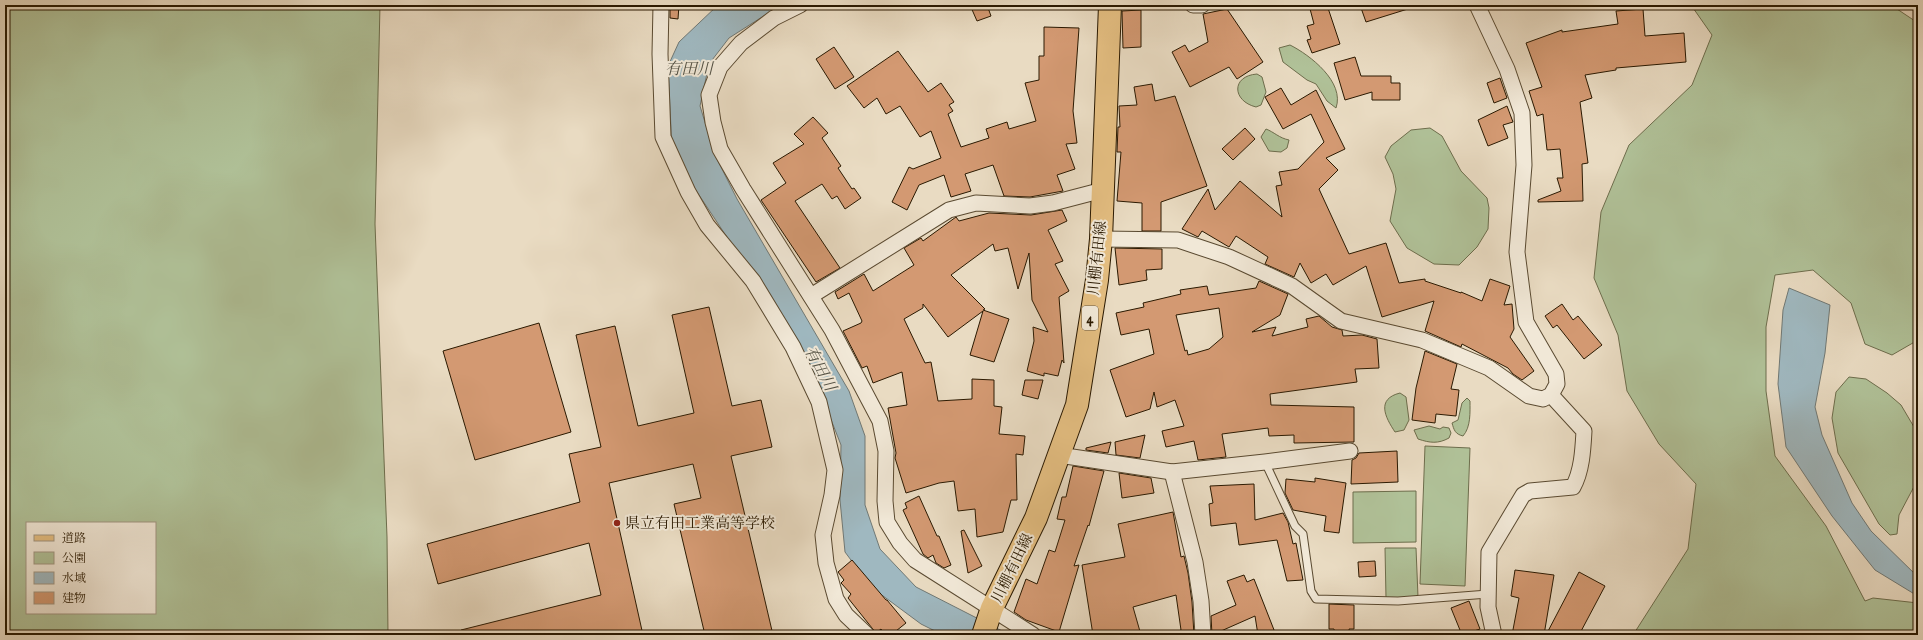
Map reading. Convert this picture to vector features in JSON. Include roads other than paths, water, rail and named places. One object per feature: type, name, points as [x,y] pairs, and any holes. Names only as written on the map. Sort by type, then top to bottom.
[{"type":"main road","name":"川棚有田線","points":[[983,635],[991,611],[1036,518],[1077,405],[1097,280],[1101,239],[1110,5]]},
{"type":"street","points":[[661,5],[660,54],[663,138],[688,192],[707,225],[753,281],[793,347],[819,402],[835,470],[832,495],[823,535],[826,563],[836,599],[846,615],[867,635]]},
{"type":"street","points":[[800,5],[774,18],[742,43],[720,67],[709,95],[720,148],[769,231],[832,330],[880,421],[886,451],[885,500],[887,522],[900,543],[915,560],[991,611],[1032,635]]},
{"type":"street","points":[[1193,5],[1202,5]]},
{"type":"street","points":[[1101,239],[1178,240],[1229,257],[1292,286],[1341,320],[1422,340],[1489,368],[1529,396],[1543,399],[1551,395],[1557,384],[1556,374],[1526,322],[1517,252],[1524,165],[1522,113],[1507,69],[1477,5]]},
{"type":"street","points":[[811,296],[949,210],[976,203],[1030,206],[1053,203],[1103,190]]},
{"type":"street","points":[[1494,635],[1488,607],[1489,552],[1523,495],[1530,491],[1572,487],[1575,482],[1583,454],[1584,430],[1551,395]]},
{"type":"street","points":[[1058,455],[1172,472],[1350,451]]},
{"type":"street","points":[[1172,472],[1195,562],[1201,601],[1203,635]]},
{"type":"lane","points":[[1265,462],[1274,477],[1287,509],[1296,526],[1303,534],[1311,591],[1316,599],[1398,601],[1488,594]]},
{"type":"water","name":"有田川","points":[[718,5],[781,5],[729,38],[709,64],[700,106],[715,155],[737,199],[849,391],[865,436],[865,505],[880,549],[916,587],[1010,635],[943,635],[921,624],[871,587],[845,552],[840,500],[841,445],[806,356],[697,192],[672,149],[668,66],[679,42]]},
{"type":"water","points":[[1789,288],[1830,305],[1825,353],[1815,407],[1822,435],[1852,503],[1871,531],[1918,577],[1918,594],[1916,595],[1875,570],[1832,516],[1786,447],[1778,384],[1783,310]]},
{"type":"place","name":"県立有田工業高等学校","points":[[617,523]]}]
